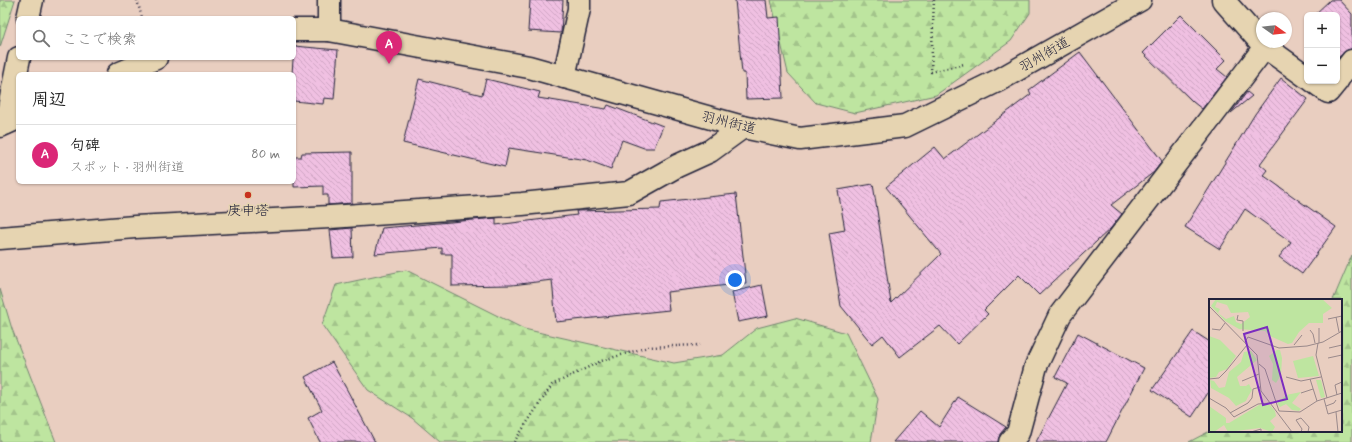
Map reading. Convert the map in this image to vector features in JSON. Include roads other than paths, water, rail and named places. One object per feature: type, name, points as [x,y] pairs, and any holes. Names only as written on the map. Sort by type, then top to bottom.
[{"type":"street","points":[[28,16],[32,0]]},
{"type":"street","points":[[329,0],[329,30]]},
{"type":"street","points":[[564,77],[579,10],[579,0]]},
{"type":"street","name":"羽州街道","points":[[296,30],[329,30],[529,67],[743,127],[800,139],[905,126],[999,80],[1138,0]]},
{"type":"street","points":[[1222,0],[1256,37]]},
{"type":"street","points":[[1010,442],[1018,433],[1036,366],[1060,315],[1264,48]]},
{"type":"street","points":[[1266,48],[1304,75]]},
{"type":"street","points":[[17,72],[19,60]]},
{"type":"street","points":[[123,72],[151,60]]},
{"type":"street","points":[[1340,77],[1352,61]]},
{"type":"street","points":[[8,122],[16,75]]},
{"type":"street","points":[[1317,84],[1328,92],[1335,84]]},
{"type":"street","points":[[0,238],[135,227],[330,217],[506,205],[629,193],[677,166],[710,151],[743,127]]},
{"type":"place","name":"句碑","points":[[389,64]]},
{"type":"place","name":"庚申塔","points":[[248,195]]}]
